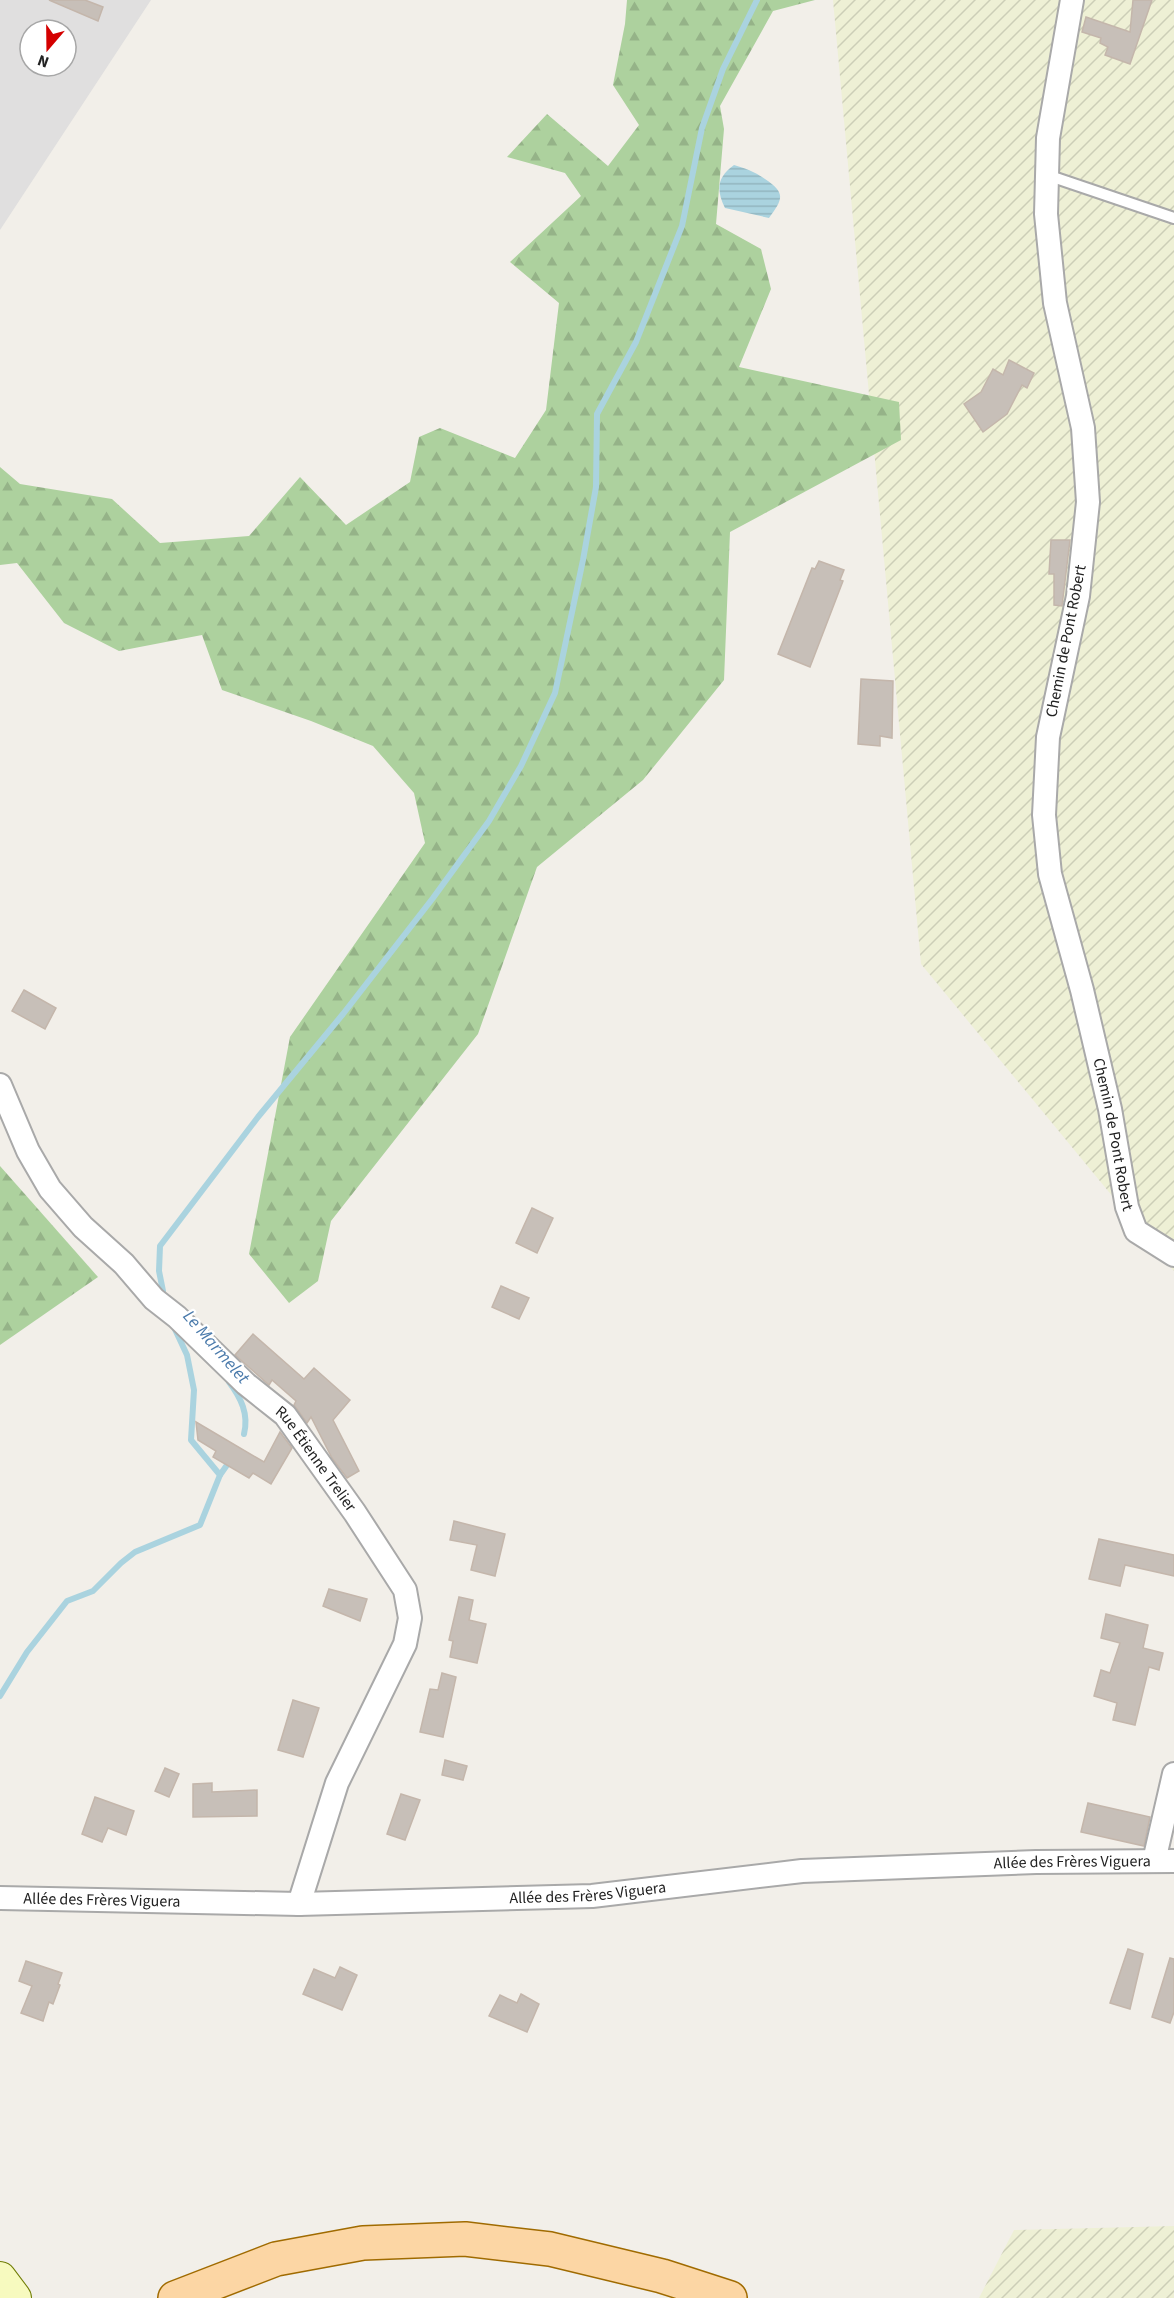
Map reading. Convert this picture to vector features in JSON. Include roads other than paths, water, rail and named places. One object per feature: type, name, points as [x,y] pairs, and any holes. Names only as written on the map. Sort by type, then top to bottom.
[{"type":"main road","points":[[175,2298],[276,2259],[363,2243],[465,2239],[550,2249],[662,2276],[730,2298]]},
{"type":"street","name":"Chemin de Pont Robert","points":[[1072,0],[1048,138],[1046,214],[1055,303],[1083,428],[1088,502],[1078,596],[1048,736],[1044,815],[1050,874],[1082,990],[1110,1108],[1127,1207],[1136,1231],[1174,1255]]},
{"type":"street","name":"Rue Étienne Trelier","points":[[0,1085],[28,1151],[50,1189],[83,1227],[124,1264],[153,1299],[177,1317],[246,1384],[285,1415],[361,1521],[405,1590],[410,1618],[405,1644],[337,1782],[299,1904]]},
{"type":"street","points":[[1164,1861],[1174,1774]]},
{"type":"street","name":"Allée des Frères Viguera","points":[[0,1898],[299,1904],[592,1896],[802,1871],[1036,1862],[1164,1861]]},
{"type":"street","points":[[0,2278],[15,2298]]},
{"type":"lane","points":[[1047,175],[1174,218]]},
{"type":"water","points":[[734,165],[757,174],[779,192],[779,201],[769,218],[725,208],[719,190],[721,179]]},
{"type":"waterway","points":[[163,1291],[159,1271],[160,1246],[258,1117],[343,1014],[433,898],[489,821],[521,766],[555,693],[596,487],[597,414],[636,342],[682,226],[702,128],[723,69],[757,0]]},
{"type":"waterway","points":[[0,1696],[27,1652],[67,1601],[93,1591],[135,1552],[200,1525],[220,1475],[191,1440],[194,1390],[187,1355],[173,1325]]},
{"type":"waterway","name":"Le Marmelet","points":[[229,1382],[243,1406],[244,1434]]},
{"type":"waterway","name":"Le Marmelet","points":[[220,1475],[227,1465]]}]
